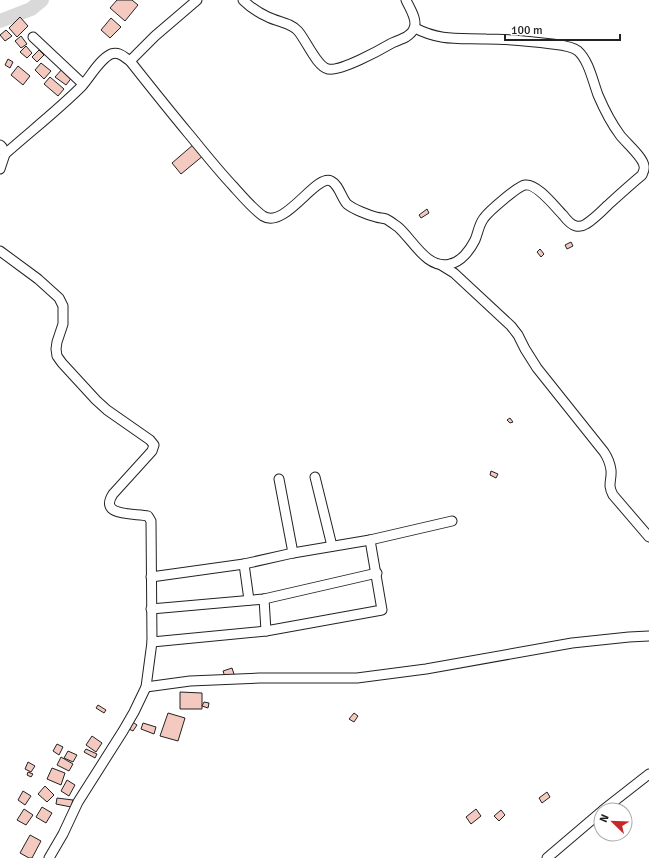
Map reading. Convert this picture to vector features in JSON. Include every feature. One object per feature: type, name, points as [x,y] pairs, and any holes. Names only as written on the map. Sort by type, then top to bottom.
[{"type":"street","points":[[130,61],[155,36],[196,0]]},
{"type":"street","points":[[243,0],[246,4],[264,14],[288,24],[298,31],[318,62],[322,67],[327,69],[341,68],[411,33],[416,24],[406,0]]},
{"type":"street","points":[[414,28],[442,38],[532,41],[571,47],[578,51],[583,57],[598,96],[608,116],[621,136],[642,161],[644,167],[642,174],[596,216],[579,227],[574,226],[568,221],[540,191],[533,186],[522,186],[484,218],[474,241],[458,261],[449,265],[441,265]]},
{"type":"street","points":[[33,37],[83,84]]},
{"type":"street","points":[[0,169],[5,154],[83,84],[109,55],[119,53],[130,61],[212,163],[265,217],[270,219],[285,213],[315,187],[328,180],[337,187],[348,204],[355,209],[375,217],[386,219],[408,236],[424,257],[454,273],[518,334],[525,349],[537,368],[604,452],[611,469],[609,484],[610,490],[649,537]]},
{"type":"street","points":[[0,145],[5,154]]},
{"type":"street","points":[[0,251],[38,279],[59,298],[63,306],[63,324],[56,349],[57,356],[62,363],[107,410],[154,445],[152,451],[109,500],[111,509],[121,513],[145,515],[150,518],[152,642],[146,687],[123,731],[78,802],[50,858]]},
{"type":"street","points":[[315,477],[332,546]]},
{"type":"street","points":[[279,479],[293,553]]},
{"type":"street","points":[[151,577],[244,564],[293,553],[370,540],[452,521]]},
{"type":"street","points":[[152,642],[266,631],[382,610],[377,573],[370,540]]},
{"type":"street","points":[[244,564],[249,600]]},
{"type":"street","points":[[152,609],[264,599],[377,573]]},
{"type":"street","points":[[264,599],[266,631]]},
{"type":"street","points":[[146,687],[190,681],[260,678],[357,678],[426,669],[572,643],[649,636]]},
{"type":"street","points":[[613,802],[649,774]]},
{"type":"street","points":[[547,858],[593,819]]},
{"type":"building","points":[[117,0],[132,0],[138,5],[125,21],[110,8]]},
{"type":"building","points":[[20,17],[28,26],[17,37],[9,28]]},
{"type":"building","points":[[111,18],[121,27],[110,38],[101,30]]},
{"type":"building","points":[[6,30],[12,36],[5,41],[0,35]]},
{"type":"building","points":[[21,36],[27,44],[21,48],[15,41]]},
{"type":"building","points":[[26,46],[32,53],[27,58],[20,52]]},
{"type":"building","points":[[39,50],[44,55],[37,62],[32,57]]},
{"type":"building","points":[[8,59],[13,62],[10,68],[5,65]]},
{"type":"building","points":[[41,63],[51,71],[44,79],[35,70]]},
{"type":"building","points":[[18,66],[30,76],[23,85],[11,75]]},
{"type":"building","points":[[63,68],[73,76],[66,85],[55,77]]},
{"type":"building","points":[[50,77],[64,89],[58,96],[44,84]]},
{"type":"building","points":[[194,144],[204,155],[181,174],[172,163]]},
{"type":"building","points":[[427,209],[429,213],[421,218],[419,215]]},
{"type":"building","points":[[571,242],[573,246],[567,249],[565,245]]},
{"type":"building","points":[[540,249],[544,254],[541,257],[537,252]]},
{"type":"building","points":[[510,418],[513,422],[510,423],[507,420]]},
{"type":"building","points":[[491,471],[498,474],[496,478],[490,475]]},
{"type":"building","points":[[232,668],[234,674],[225,677],[223,671]]},
{"type":"building","points":[[180,692],[202,693],[202,709],[180,709]]},
{"type":"building","points":[[204,702],[209,703],[208,708],[202,706]]},
{"type":"building","points":[[98,705],[106,710],[104,713],[96,708]]},
{"type":"building","points":[[168,713],[185,718],[178,741],[160,736]]},
{"type":"building","points":[[354,713],[358,716],[354,722],[349,719]]},
{"type":"building","points":[[131,721],[137,725],[133,731],[127,728]]},
{"type":"building","points":[[143,723],[156,727],[154,734],[141,729]]},
{"type":"building","points":[[92,736],[102,743],[96,752],[86,745]]},
{"type":"building","points":[[57,744],[63,747],[59,755],[53,751]]},
{"type":"building","points":[[86,749],[97,754],[95,758],[84,752]]},
{"type":"building","points":[[68,751],[77,755],[73,762],[64,758]]},
{"type":"building","points":[[61,757],[73,764],[69,771],[57,765]]},
{"type":"building","points":[[28,762],[35,766],[31,772],[25,769]]},
{"type":"building","points":[[52,768],[65,773],[61,785],[47,779]]},
{"type":"building","points":[[28,772],[33,774],[31,777],[27,775]]},
{"type":"building","points":[[67,780],[75,785],[69,796],[61,791]]},
{"type":"building","points":[[45,786],[54,795],[47,802],[38,794]]},
{"type":"building","points":[[23,791],[31,796],[25,805],[18,800]]},
{"type":"building","points":[[547,792],[550,797],[542,803],[539,798]]},
{"type":"building","points":[[57,798],[73,800],[71,807],[56,804]]},
{"type":"building","points":[[42,807],[52,813],[46,823],[36,817]]},
{"type":"building","points":[[24,809],[33,815],[26,825],[17,820]]},
{"type":"building","points":[[476,809],[481,816],[471,824],[466,817]]},
{"type":"building","points":[[501,810],[505,815],[499,821],[494,816]]},
{"type":"building","points":[[30,835],[41,841],[32,858],[20,853]]},
{"type":"waterway","points":[[0,21],[31,9],[42,0]]}]
